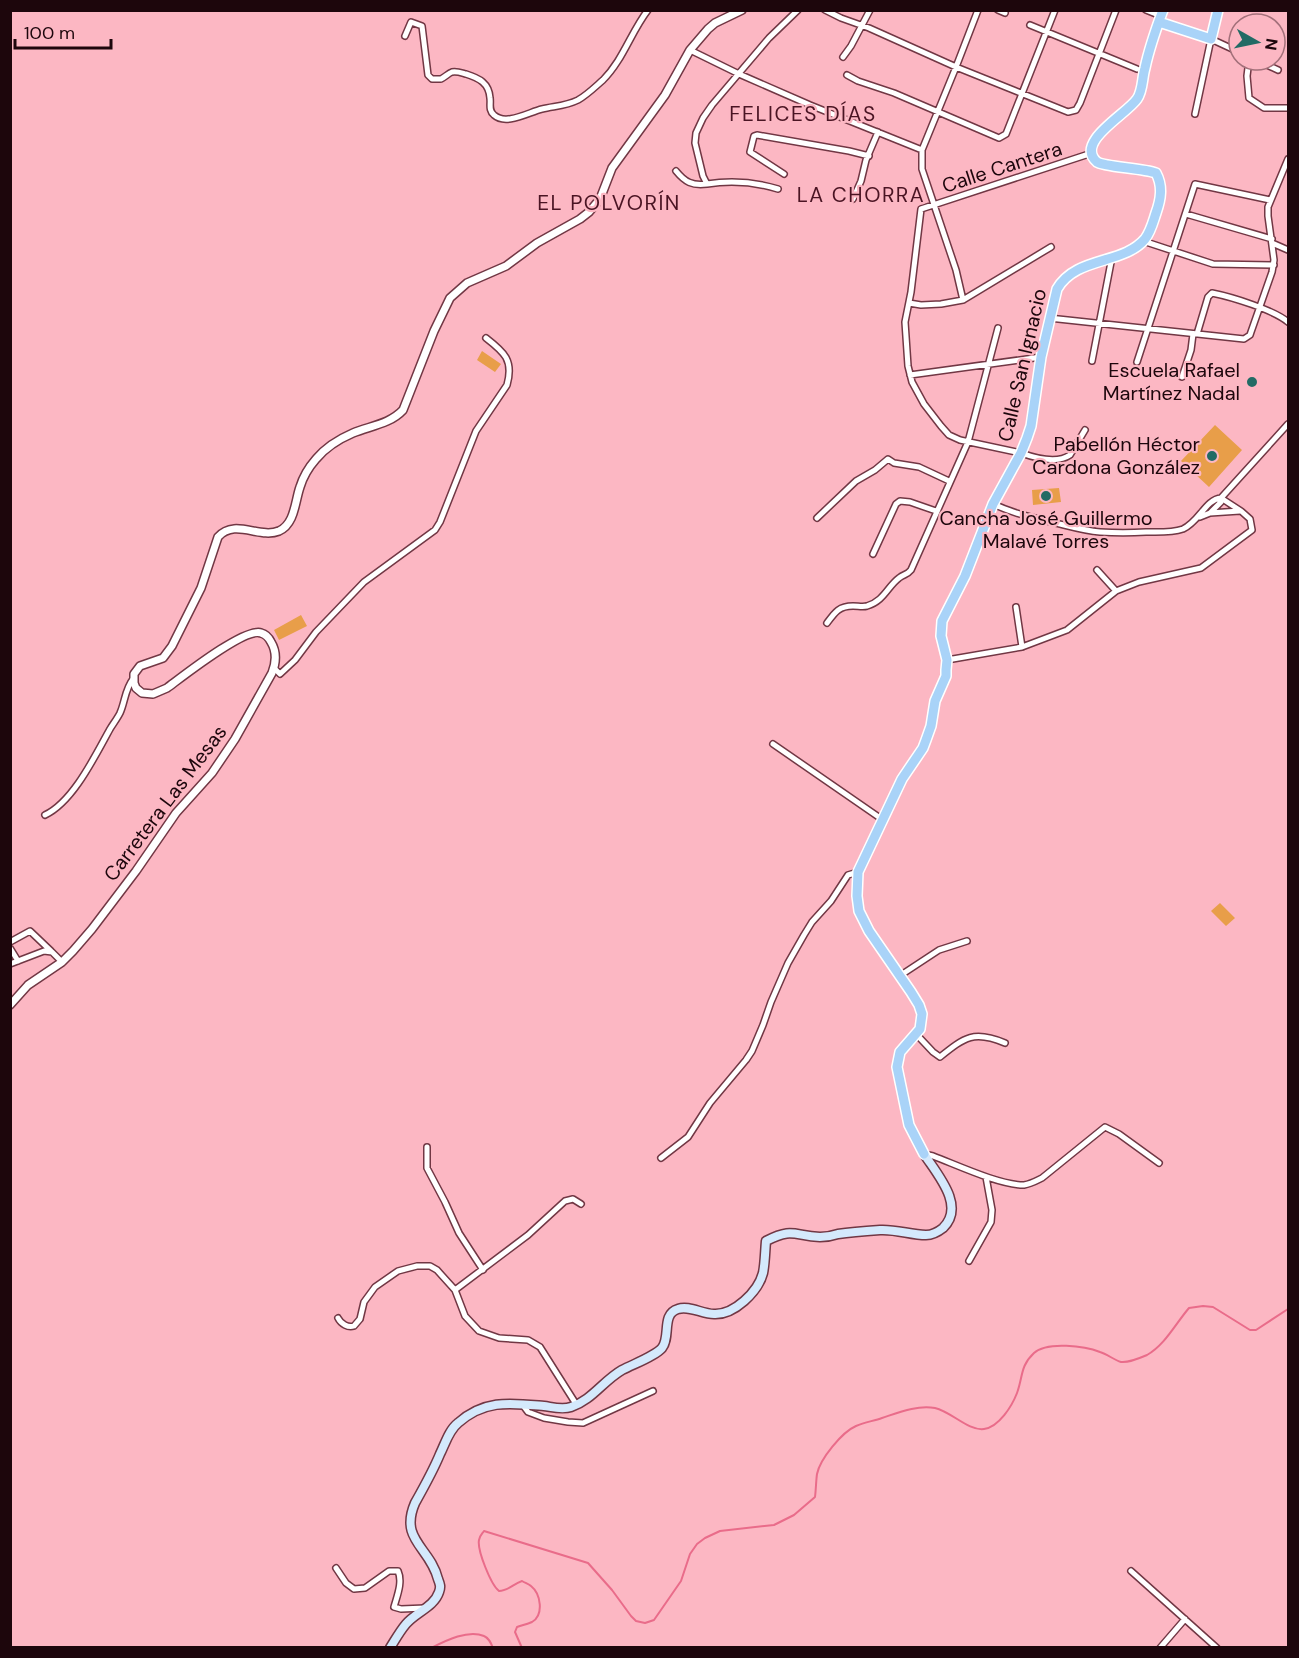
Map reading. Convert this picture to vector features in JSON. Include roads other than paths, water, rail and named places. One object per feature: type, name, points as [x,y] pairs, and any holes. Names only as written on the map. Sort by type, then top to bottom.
[{"type":"main road","points":[[1143,241],[1160,204],[1161,183],[1156,173],[1146,169],[1101,164],[1095,160],[1092,145],[1094,139],[1126,111],[1139,96],[1147,59],[1161,16],[1211,39],[1218,10]]},
{"type":"main road","name":"Calle San Ignacio","points":[[947,660],[941,636],[942,621],[965,576],[993,504],[1021,453],[1031,426],[1041,357],[1056,289],[1062,279],[1079,268],[1131,249],[1143,241]]},
{"type":"main road","points":[[390,1647],[406,1623],[436,1600],[441,1589],[434,1565],[414,1536],[410,1514],[456,1424],[471,1413],[502,1403],[563,1408],[589,1398],[619,1371],[660,1350],[666,1341],[667,1322],[676,1309],[684,1308],[713,1314],[725,1313],[749,1296],[763,1274],[766,1241],[779,1235],[797,1233],[820,1237],[880,1230],[928,1235],[939,1231],[948,1222],[951,1216],[950,1200],[944,1185],[909,1125],[897,1068],[900,1052],[920,1029],[922,1014],[901,975],[869,932],[859,912],[856,896],[858,872],[902,779],[923,748],[931,726],[935,701],[946,676],[947,660]]},
{"type":"street","points":[[405,36],[411,22],[422,26],[428,75],[441,80],[451,72],[478,77],[486,84],[492,113],[508,119],[566,105],[587,94],[611,71],[648,10]]},
{"type":"street","points":[[45,815],[56,808],[69,794],[97,755],[118,716],[128,685],[140,666],[163,658],[172,646],[201,588],[215,542],[222,533],[235,528],[268,533],[282,530],[293,514],[303,478],[324,451],[352,433],[390,420],[403,410],[434,331],[450,298],[467,283],[506,266],[537,243],[580,219],[596,204],[603,193],[612,168],[665,95],[690,50],[708,29],[742,10]]},
{"type":"street","points":[[707,184],[696,151],[696,133],[707,112],[769,38],[798,10]]},
{"type":"street","points":[[825,10],[1022,95],[1068,112],[1078,108],[1116,10]]},
{"type":"street","points":[[843,57],[870,10]]},
{"type":"street","points":[[963,300],[956,270],[921,168],[922,150],[978,10]]},
{"type":"street","points":[[998,10],[1005,13]]},
{"type":"street","points":[[846,75],[999,138],[1006,134],[1055,10]]},
{"type":"street","points":[[1146,10],[1161,16]]},
{"type":"street","points":[[1030,25],[1137,69]]},
{"type":"street","points":[[1195,114],[1211,39],[1227,46]]},
{"type":"street","points":[[690,50],[810,105],[922,150]]},
{"type":"street","points":[[1248,72],[1249,98],[1264,108],[1288,108]]},
{"type":"street","points":[[854,198],[878,132]]},
{"type":"street","points":[[784,174],[750,152],[754,136],[869,156]]},
{"type":"street","name":"Calle Cantera","points":[[909,303],[921,209],[1092,153]]},
{"type":"street","points":[[1049,318],[1244,339],[1250,335],[1274,265],[1268,216],[1270,200],[1288,159]]},
{"type":"street","points":[[676,171],[681,177],[695,185],[757,183],[778,189]]},
{"type":"street","points":[[1137,362],[1196,184],[1270,200]]},
{"type":"street","points":[[1186,214],[1272,241],[1288,250]]},
{"type":"street","points":[[1143,241],[1213,264],[1274,265]]},
{"type":"street","points":[[1051,247],[963,300],[941,304],[909,303],[905,331],[910,375],[924,404],[945,432],[954,438],[1032,457],[1058,460],[1072,453],[1085,430]]},
{"type":"street","points":[[1092,361],[1112,257]]},
{"type":"street","points":[[1182,377],[1208,297],[1212,293],[1283,317],[1288,322]]},
{"type":"street","points":[[827,623],[836,610],[869,606],[886,594],[899,578],[908,574],[968,442],[998,328]]},
{"type":"street","points":[[133,679],[138,691],[147,694],[157,693],[236,639],[254,632],[264,634],[271,642],[275,656],[274,668],[280,674],[364,582],[435,530],[476,431],[507,385],[509,365],[505,354],[486,338]]},
{"type":"street","points":[[910,375],[1041,357]]},
{"type":"street","points":[[1210,513],[1288,424]]},
{"type":"street","points":[[818,518],[856,482],[888,459],[894,463],[919,467],[949,481]]},
{"type":"street","points":[[947,660],[1022,646],[1067,630],[1116,591],[1139,582],[1201,568],[1252,530],[1250,519],[1221,498],[1216,498],[1188,527],[1176,531],[1101,532],[1022,516],[993,504]]},
{"type":"street","points":[[873,554],[896,504],[900,501],[936,511]]},
{"type":"street","points":[[1200,517],[1210,513],[1241,511]]},
{"type":"street","points":[[1096,570],[1116,591]]},
{"type":"street","points":[[1016,607],[1022,646]]},
{"type":"street","name":"Carretera Las Mesas","points":[[10,1005],[28,985],[62,962],[92,929],[176,813],[212,773],[235,739],[274,668]]},
{"type":"street","points":[[773,744],[883,820]]},
{"type":"street","points":[[661,1158],[688,1137],[710,1103],[746,1060],[752,1051],[788,963],[808,928],[831,901],[848,875],[858,872]]},
{"type":"street","points":[[10,942],[30,931],[62,962]]},
{"type":"street","points":[[901,975],[939,950],[967,941]]},
{"type":"street","points":[[10,948],[18,961]]},
{"type":"street","points":[[10,964],[37,952],[52,952]]},
{"type":"street","points":[[916,1035],[940,1057],[957,1043],[972,1037],[985,1036],[1005,1043]]},
{"type":"street","points":[[924,1154],[986,1176],[1016,1184],[1032,1183],[1055,1169],[1105,1127],[1119,1134],[1159,1163]]},
{"type":"street","points":[[427,1147],[427,1168],[459,1233],[483,1270]]},
{"type":"street","points":[[969,1261],[991,1222],[992,1210],[986,1176]]},
{"type":"street","points":[[455,1290],[528,1235],[566,1201],[573,1199],[581,1204]]},
{"type":"street","points":[[338,1318],[347,1326],[354,1326],[360,1319],[364,1302],[375,1287],[398,1271],[410,1267],[430,1266],[437,1270],[455,1290],[465,1316],[479,1331],[499,1338],[528,1340],[540,1347],[576,1404]]},
{"type":"street","points":[[522,1404],[528,1412],[544,1418],[583,1423],[653,1391]]},
{"type":"street","points":[[336,1568],[346,1583],[354,1589],[370,1586],[389,1571],[398,1571],[400,1583],[394,1607],[426,1608]]},
{"type":"street","points":[[1131,1571],[1217,1647]]},
{"type":"street","points":[[1160,1647],[1185,1619]]},
{"type":"waterway","points":[[522,1648],[515,1632],[517,1627],[536,1619],[540,1610],[539,1599],[530,1585],[522,1581],[499,1591],[482,1559],[479,1540],[484,1531],[588,1563],[631,1616],[636,1621],[645,1623],[654,1620],[681,1581],[690,1554],[705,1538],[720,1531],[774,1525],[794,1515],[815,1497],[817,1474],[822,1461],[838,1440],[856,1426],[908,1410],[928,1407],[941,1410],[972,1427],[984,1429],[995,1424],[1008,1410],[1017,1393],[1026,1362],[1040,1349],[1057,1346],[1085,1348],[1121,1362],[1127,1362],[1153,1351],[1165,1340],[1189,1308],[1213,1307],[1250,1330],[1256,1330],[1288,1309]]},
{"type":"waterway","points":[[431,1648],[471,1634],[486,1637],[493,1648]]},
{"type":"place","name":"Escuela Rafael Martínez Nadal","points":[[1252,382]]},
{"type":"place","name":"Pabellón Héctor Cardona González","points":[[1212,456]]},
{"type":"place","name":"Cancha José Guillermo Malavé Torres","points":[[1046,496]]},
{"type":"district","name":"FELICES DÍAS","points":[[803,114]]},
{"type":"district","name":"LA CHORRA","points":[[861,195]]},
{"type":"district","name":"EL POLVORÍN","points":[[609,203]]}]
